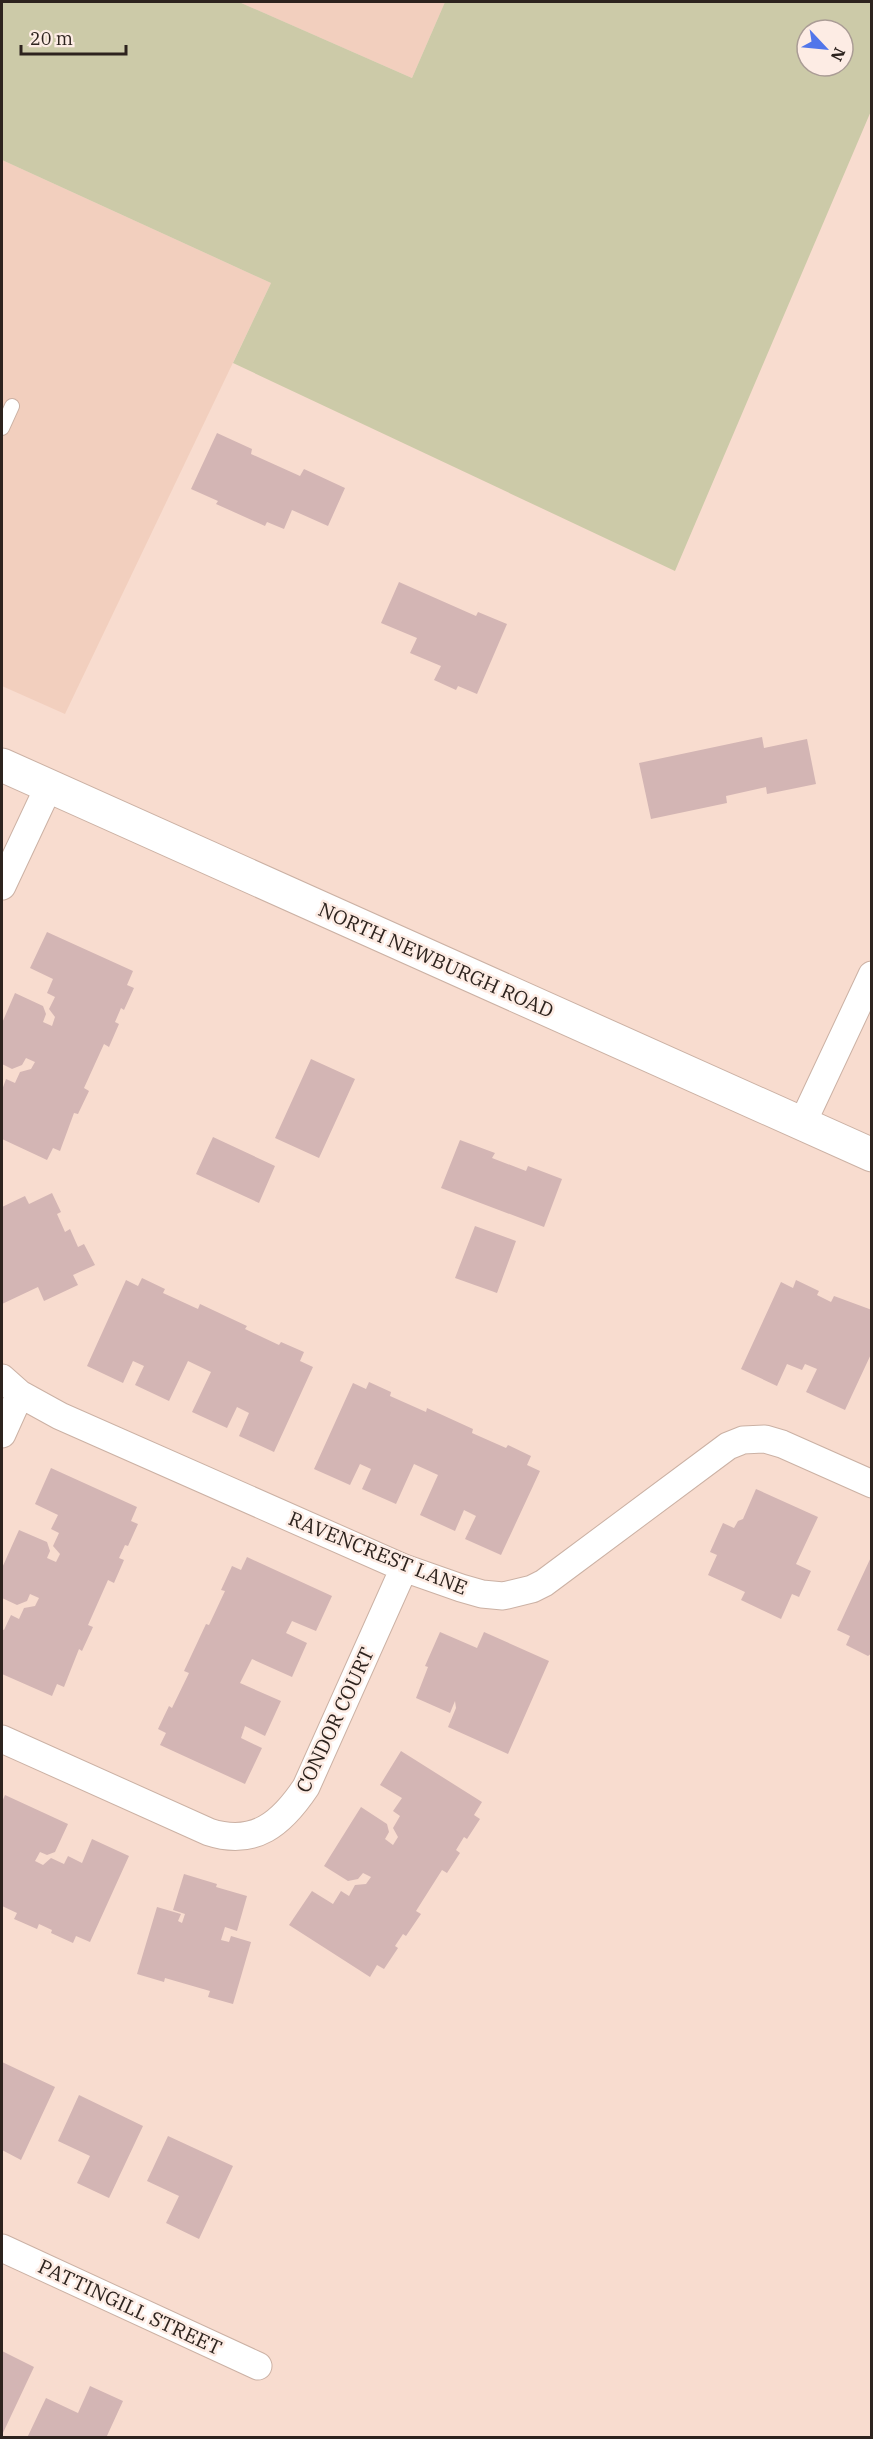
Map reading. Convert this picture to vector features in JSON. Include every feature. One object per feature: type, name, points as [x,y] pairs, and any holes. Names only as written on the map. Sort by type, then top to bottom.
[{"type":"main road","name":"NORTH NEWBURGH ROAD","points":[[2,765],[872,1155]]},
{"type":"street","points":[[2,886],[49,786]]},
{"type":"street","points":[[802,1124],[872,975]]},
{"type":"street","points":[[2,1434],[11,1386]]},
{"type":"street","name":"RAVENCREST LANE","points":[[11,1386],[60,1416],[404,1568],[482,1594],[503,1596],[544,1584],[728,1446],[743,1440],[765,1439],[782,1444],[872,1484]]},
{"type":"street","name":"CONDOR COURT","points":[[2,1738],[210,1832],[236,1838],[254,1834],[289,1812],[306,1787],[404,1568]]},
{"type":"street","name":"PATTINGILL STREET","points":[[2,2248],[258,2366]]},
{"type":"lane","points":[[2,428],[12,406]]},
{"type":"shaded area","points":[[2,2],[239,2],[412,78],[445,2],[871,2],[871,111],[675,571],[233,363],[271,283],[2,160]]},
{"type":"shaded area","points":[[239,2],[445,2],[412,78]]},
{"type":"shaded area","points":[[2,160],[271,283],[65,714],[2,686]]},
{"type":"building","points":[[217,433],[252,449],[251,454],[300,476],[304,469],[345,488],[328,526],[292,510],[284,529],[267,522],[265,526],[216,504],[218,501],[191,489]]},
{"type":"building","points":[[399,582],[476,616],[478,612],[507,624],[477,694],[458,686],[456,690],[434,680],[441,666],[410,653],[417,638],[381,623]]},
{"type":"building","points":[[762,737],[764,748],[807,739],[816,784],[767,794],[766,787],[726,796],[727,803],[651,819],[639,763]]},
{"type":"building","points":[[47,932],[133,971],[127,985],[134,988],[124,1010],[121,1008],[115,1022],[119,1024],[109,1047],[104,1044],[84,1088],[89,1091],[78,1114],[74,1113],[60,1151],[53,1148],[47,1160],[2,1139],[2,1090],[6,1079],[15,1083],[20,1072],[31,1069],[35,1062],[26,1058],[22,1065],[12,1069],[2,1064],[2,1023],[15,993],[43,1006],[46,1014],[43,1022],[52,1026],[55,1017],[49,1009],[55,997],[47,993],[53,979],[30,968]]},
{"type":"building","points":[[311,1059],[355,1079],[319,1158],[275,1138]]},
{"type":"building","points":[[213,1137],[275,1166],[259,1203],[196,1174]]},
{"type":"building","points":[[460,1140],[495,1153],[492,1158],[526,1171],[528,1166],[562,1179],[544,1227],[441,1188]]},
{"type":"building","points":[[52,1193],[61,1212],[57,1214],[65,1232],[70,1229],[78,1247],[84,1244],[95,1265],[73,1275],[78,1285],[44,1301],[38,1287],[2,1304],[2,1207],[25,1196],[29,1204]]},
{"type":"building","points":[[475,1226],[516,1241],[497,1293],[455,1278]]},
{"type":"building","points":[[142,1278],[165,1289],[163,1293],[198,1309],[200,1304],[247,1326],[245,1329],[279,1345],[281,1342],[304,1352],[300,1361],[313,1367],[274,1452],[239,1436],[249,1413],[237,1407],[227,1428],[192,1412],[211,1372],[188,1361],[169,1401],[135,1385],[144,1366],[133,1361],[123,1383],[87,1366],[126,1280],[138,1286]]},
{"type":"building","points":[[796,1280],[819,1291],[817,1295],[831,1302],[834,1296],[872,1310],[872,1352],[845,1410],[806,1392],[817,1369],[805,1364],[802,1370],[787,1364],[777,1386],[741,1369],[781,1282],[793,1288]]},
{"type":"building","points":[[369,1382],[391,1392],[390,1396],[426,1412],[427,1408],[473,1429],[472,1433],[506,1448],[508,1445],[531,1456],[527,1465],[540,1471],[501,1555],[465,1539],[476,1516],[464,1510],[455,1531],[420,1515],[438,1475],[414,1464],[396,1504],[362,1489],[371,1469],[360,1464],[350,1485],[314,1469],[353,1383],[366,1389]]},
{"type":"building","points":[[51,1468],[137,1507],[131,1521],[138,1524],[128,1546],[125,1545],[119,1558],[124,1560],[114,1583],[108,1580],[88,1625],[93,1627],[82,1651],[79,1649],[64,1687],[57,1684],[52,1696],[2,1674],[2,1629],[4,1630],[11,1615],[19,1619],[24,1608],[35,1606],[39,1598],[30,1594],[27,1601],[17,1605],[2,1598],[2,1568],[19,1530],[47,1542],[50,1551],[47,1558],[56,1562],[60,1554],[53,1546],[59,1533],[51,1529],[58,1515],[35,1504]]},
{"type":"building","points":[[756,1489],[818,1517],[796,1564],[811,1571],[799,1597],[792,1594],[781,1619],[741,1600],[745,1592],[708,1575],[717,1555],[710,1552],[723,1523],[734,1528],[738,1521],[743,1519]]},
{"type":"building","points":[[872,1555],[872,1653],[868,1656],[846,1645],[850,1636],[837,1630]]},
{"type":"building","points":[[247,1557],[332,1596],[316,1631],[292,1621],[286,1633],[307,1643],[292,1677],[252,1659],[240,1683],[281,1701],[265,1736],[245,1726],[241,1738],[262,1748],[245,1784],[160,1745],[166,1733],[158,1729],[169,1706],[172,1708],[189,1673],[184,1671],[206,1624],[209,1625],[225,1591],[221,1590],[232,1566],[241,1570]]},
{"type":"building","points":[[440,1632],[477,1648],[484,1632],[549,1661],[508,1754],[448,1727],[456,1708],[455,1701],[450,1713],[416,1698],[428,1667],[425,1666]]},
{"type":"building","points":[[401,1751],[482,1802],[474,1815],[480,1819],[467,1839],[464,1837],[456,1850],[460,1853],[447,1873],[442,1870],[416,1911],[421,1914],[406,1936],[403,1934],[395,1946],[398,1948],[384,1969],[377,1965],[370,1977],[289,1925],[312,1891],[333,1904],[341,1891],[349,1896],[355,1885],[366,1884],[371,1877],[363,1873],[358,1879],[348,1881],[324,1866],[361,1807],[387,1824],[389,1832],[385,1839],[393,1845],[398,1837],[393,1828],[400,1816],[393,1811],[402,1798],[380,1785]]},
{"type":"building","points":[[5,1795],[68,1824],[55,1852],[47,1855],[40,1852],[35,1861],[43,1865],[51,1858],[64,1864],[68,1856],[82,1863],[92,1839],[129,1856],[90,1942],[76,1936],[73,1943],[51,1933],[52,1930],[39,1924],[37,1929],[14,1919],[17,1913],[2,1906],[2,1802]]},
{"type":"building","points":[[184,1874],[247,1896],[237,1931],[225,1927],[221,1940],[229,1942],[231,1936],[251,1942],[233,2004],[208,1997],[210,1991],[165,1978],[164,1982],[137,1974],[157,1907],[181,1914],[178,1921],[182,1923],[185,1914],[173,1910]]},
{"type":"building","points":[[2,2062],[55,2087],[21,2160],[2,2150]]},
{"type":"building","points":[[79,2095],[143,2126],[109,2198],[77,2183],[90,2156],[58,2141]]},
{"type":"building","points":[[168,2136],[233,2166],[199,2239],[166,2223],[179,2196],[147,2181]]},
{"type":"building","points":[[2,2351],[34,2367],[2,2435]]},
{"type":"building","points":[[90,2386],[123,2401],[106,2438],[27,2438],[46,2398],[78,2413]]}]
